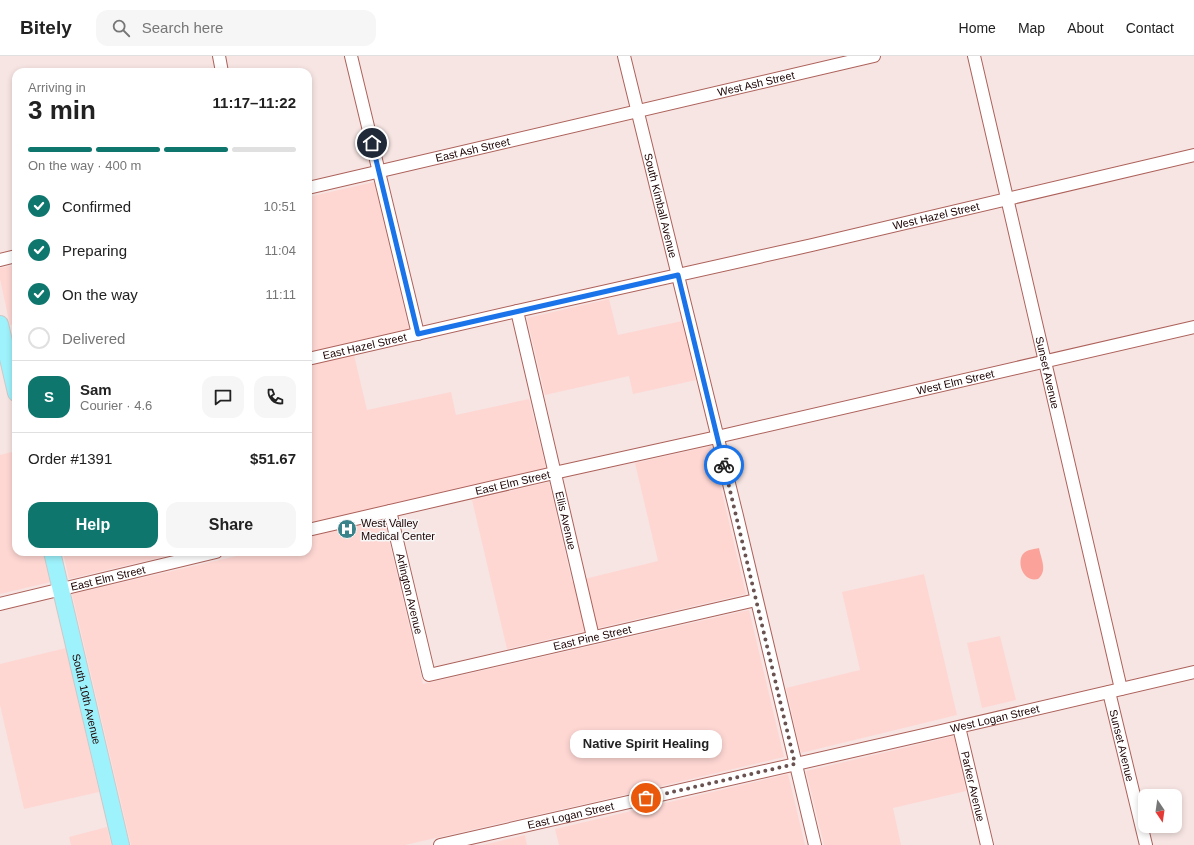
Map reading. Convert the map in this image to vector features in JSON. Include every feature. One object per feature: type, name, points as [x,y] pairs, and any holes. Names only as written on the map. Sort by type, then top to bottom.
[{"type":"main road","points":[[0,324],[12,375]]},
{"type":"main road","name":"South 10th Avenue","points":[[53,556],[121,845]]},
{"type":"street","points":[[219,56],[221,68]]},
{"type":"street","points":[[351,56],[418,334]]},
{"type":"street","name":"South Kimball Avenue","points":[[624,56],[678,275],[814,845]]},
{"type":"street","name":"West Ash Street","points":[[638,111],[874,56]]},
{"type":"street","name":"Sunset Avenue","points":[[974,56],[1121,689]]},
{"type":"street","name":"East Ash Street","points":[[312,187],[638,111]]},
{"type":"street","name":"West Hazel Street","points":[[678,275],[1194,155]]},
{"type":"street","points":[[0,260],[12,257]]},
{"type":"street","name":"East Hazel Street","points":[[312,358],[678,275]]},
{"type":"street","name":"Ellis Avenue","points":[[517,311],[593,637]]},
{"type":"street","name":"West Elm Street","points":[[717,437],[1194,327]]},
{"type":"street","name":"East Elm Street","points":[[312,529],[717,437]]},
{"type":"street","name":"Arlington Avenue","points":[[390,511],[429,675]]},
{"type":"street","name":"East Elm Street","points":[[0,604],[61,588],[199,556]]},
{"type":"street","name":"East Pine Street","points":[[429,675],[756,600]]},
{"type":"street","name":"West Logan Street","points":[[795,764],[1194,672]]},
{"type":"street","name":"Sunset Avenue","points":[[1109,692],[1146,845]]},
{"type":"street","name":"Parker Avenue","points":[[959,727],[987,845]]},
{"type":"street","name":"East Logan Street","points":[[440,845],[468,842],[795,764]]},
{"type":"shaded area","name":"West Valley Medical Center","points":[[374,182],[409,329],[351,342],[367,410],[451,392],[456,415],[529,399],[546,468],[381,507],[423,684],[749,610],[784,757],[405,845],[131,845],[72,594],[237,556],[312,556],[312,196]]},
{"type":"shaded area","points":[[12,266],[12,325],[10,325],[0,279],[0,268]]},
{"type":"shaded area","points":[[609,299],[618,335],[682,321],[696,380],[633,394],[629,376],[545,395],[527,318]]},
{"type":"shaded area","points":[[711,446],[746,594],[507,649],[472,500],[549,482],[572,582],[658,561],[635,463]]},
{"type":"shaded area","points":[[12,452],[12,556],[45,556],[51,582],[0,594],[0,455]]},
{"type":"shaded area","points":[[1039,548],[1043,572],[1038,579],[1028,578],[1022,570],[1022,556],[1025,552]]},
{"type":"shaded area","points":[[64,556],[166,556],[69,579]]},
{"type":"shaded area","points":[[924,574],[957,715],[801,753],[786,688],[860,670],[842,592]]},
{"type":"shaded area","points":[[1000,636],[1016,700],[982,708],[967,643]]},
{"type":"shaded area","points":[[66,648],[99,792],[24,809],[0,705],[0,664]]},
{"type":"shaded area","points":[[954,736],[966,791],[893,808],[901,845],[824,845],[806,771]]},
{"type":"shaded area","points":[[788,774],[805,845],[559,845],[555,829]]},
{"type":"shaded area","points":[[107,827],[111,845],[71,845],[69,837]]},
{"type":"shaded area","points":[[525,835],[527,845],[483,845]]},
{"type":"way so far","points":[[646,798],[795,764],[724,465]]},
{"type":"place","name":"West Valley Medical Center","points":[[347,529]]},
{"type":"place","name":"Native Spirit Healing","points":[[646,798]]},
{"type":"route","points":[[372,143],[418,334],[678,275],[724,465]]}]
